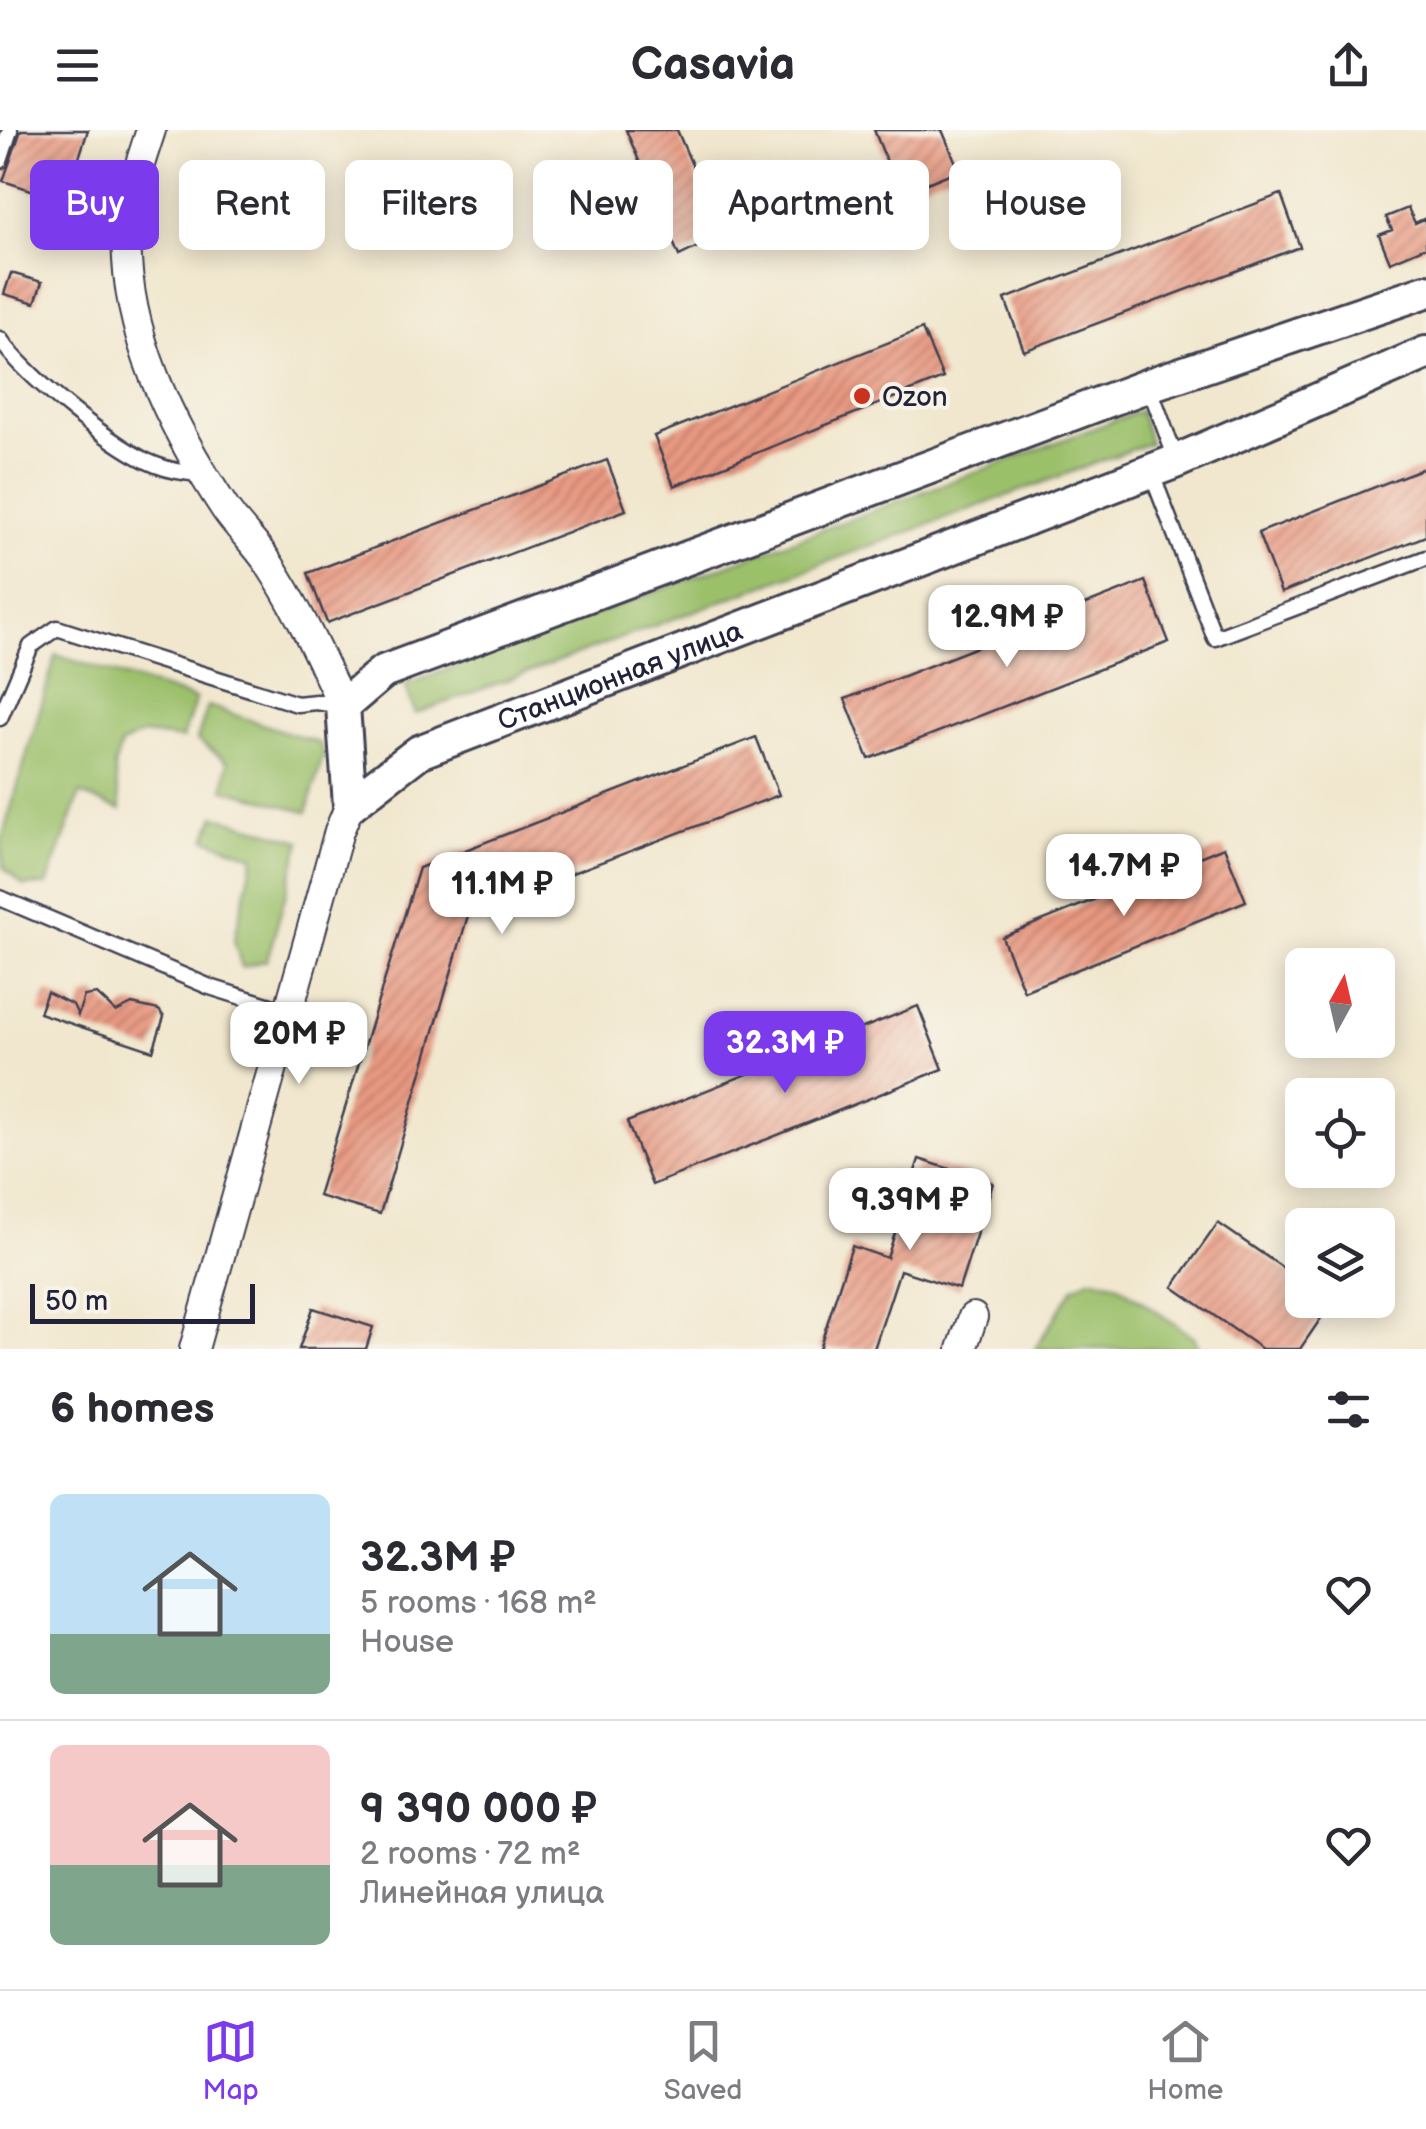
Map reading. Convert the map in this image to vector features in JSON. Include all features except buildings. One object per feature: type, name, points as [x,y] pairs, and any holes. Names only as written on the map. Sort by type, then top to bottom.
[{"type":"street","points":[[150,130],[127,224],[132,304],[144,352],[203,474],[287,594],[343,706],[350,805],[338,830],[194,1349]]},
{"type":"street","points":[[343,706],[383,672],[1149,385],[1426,291]]},
{"type":"street","name":"Станционная улица","points":[[350,805],[420,752],[1164,466],[1426,353]]},
{"type":"street","points":[[962,1349],[973,1317]]},
{"type":"lane","points":[[0,161],[10,130]]},
{"type":"lane","points":[[0,339],[28,372],[127,449],[176,472],[203,474]]},
{"type":"lane","points":[[1149,385],[1164,466],[1215,638],[1426,558]]},
{"type":"lane","points":[[0,718],[31,646],[57,628],[297,704],[343,706]]},
{"type":"lane","points":[[0,898],[210,987],[290,1012]]},
{"type":"green space","points":[[1140,411],[1150,443],[415,714],[405,685]]},
{"type":"green space","points":[[56,655],[196,699],[182,739],[142,734],[121,745],[114,767],[121,810],[80,794],[47,885],[24,886],[4,868],[1,842]]},
{"type":"green space","points":[[208,706],[319,743],[324,752],[307,812],[224,789],[228,762],[197,740]]},
{"type":"green space","points":[[215,816],[301,841],[267,960],[242,968],[234,940],[254,856],[206,839]]},
{"type":"green space","points":[[1091,1278],[1115,1283],[1195,1338],[1198,1349],[1035,1349],[1073,1288]]},
{"type":"place","name":"Ozon","points":[[862,396]]}]
